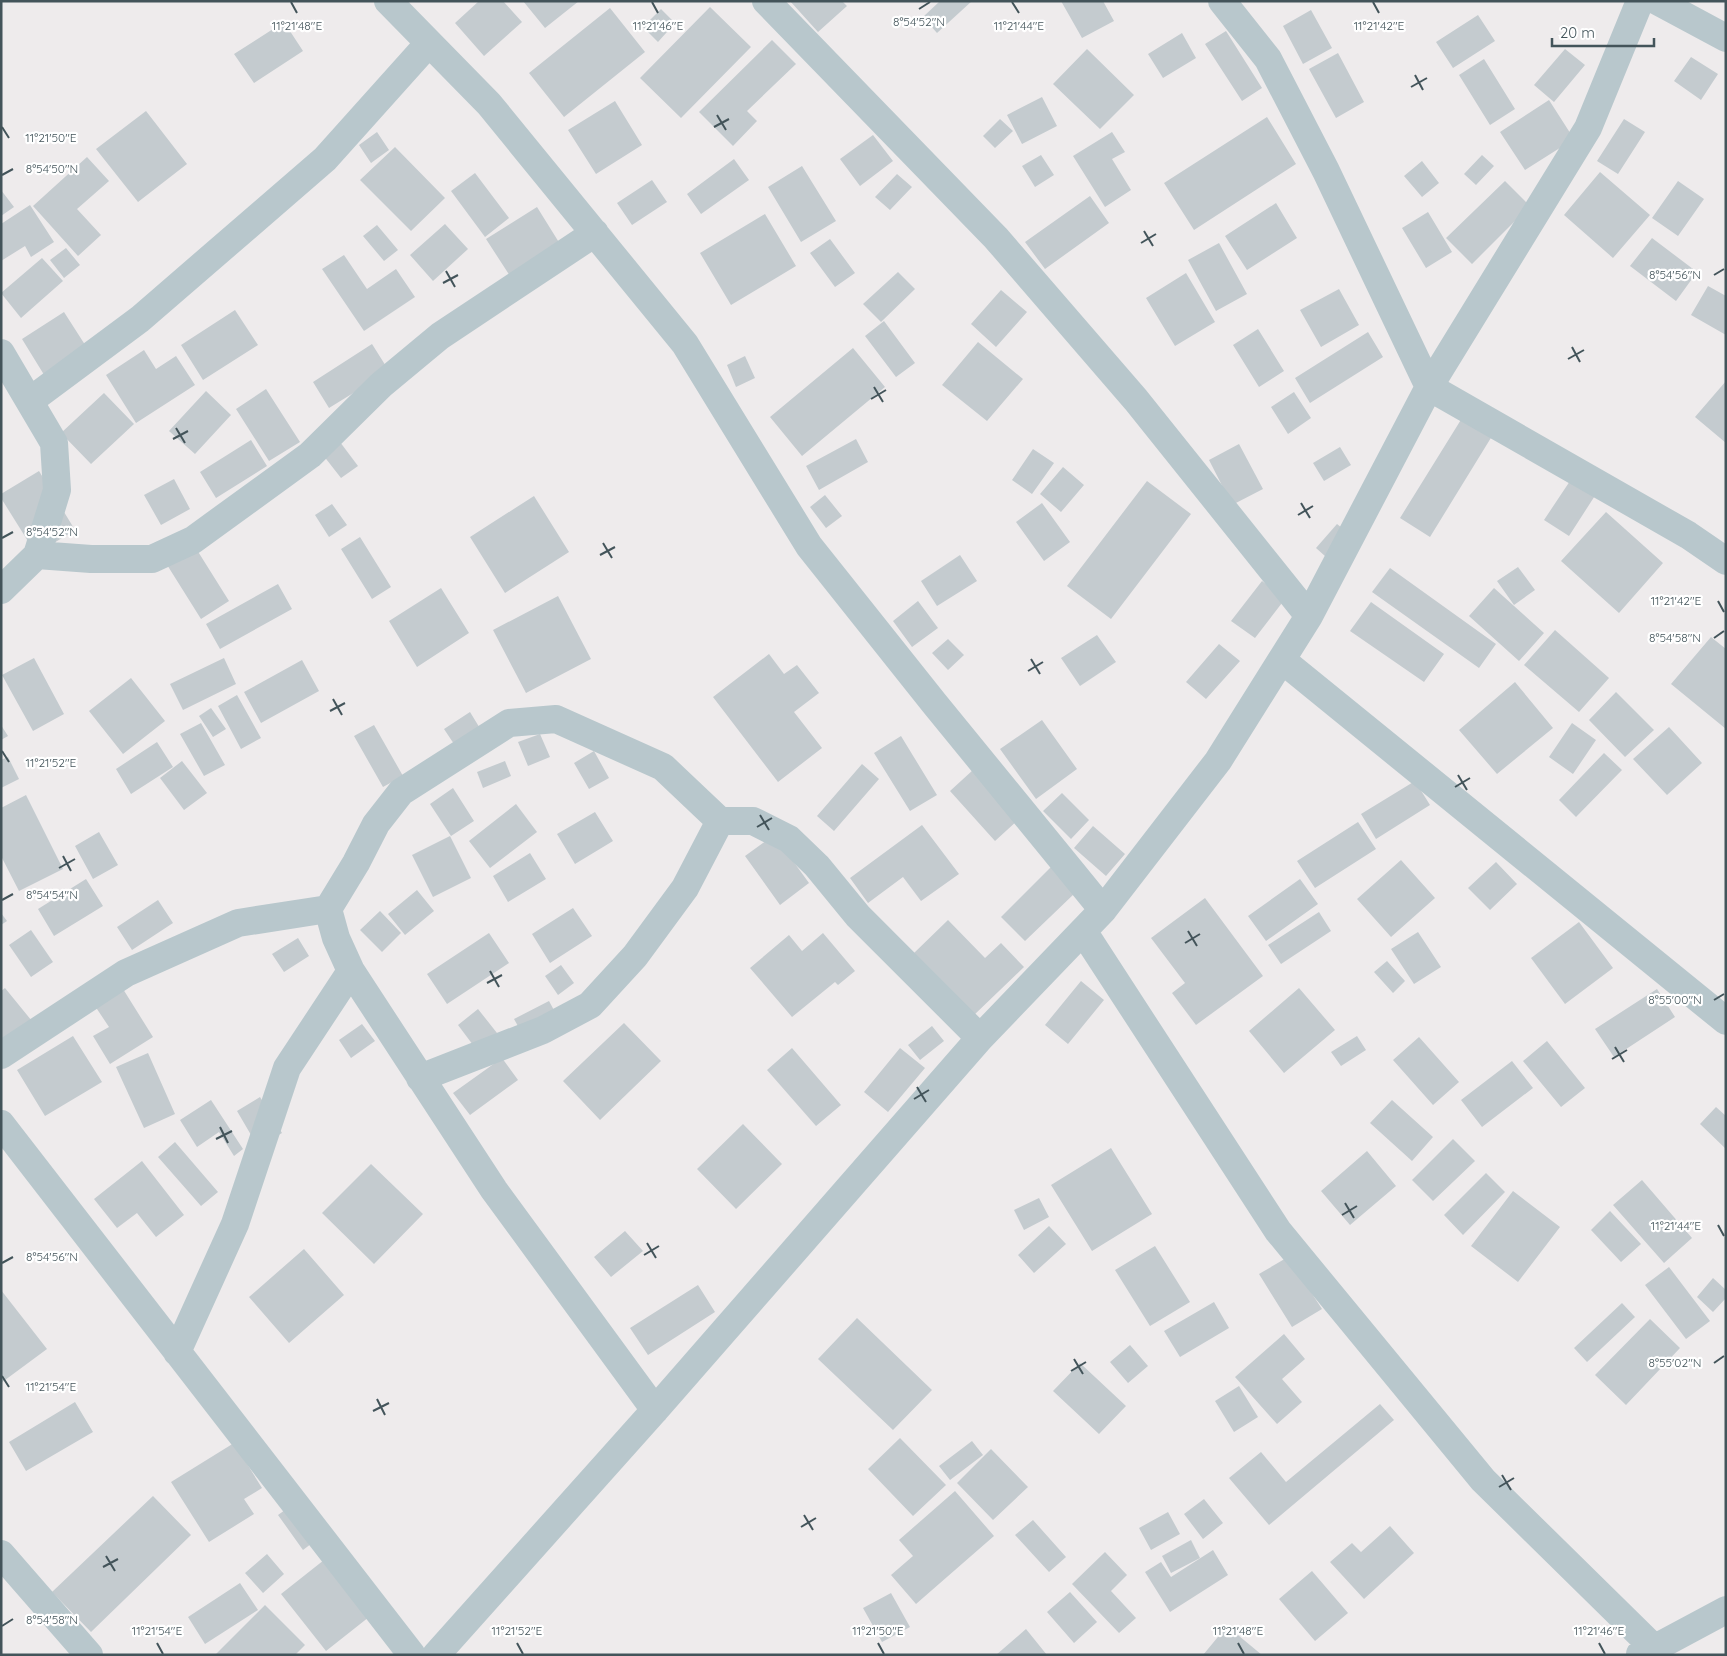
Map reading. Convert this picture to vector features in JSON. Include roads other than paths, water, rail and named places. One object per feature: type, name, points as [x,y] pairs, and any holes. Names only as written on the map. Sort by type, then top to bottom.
[{"type":"street","points":[[388,1],[489,104],[685,344],[809,546],[934,704],[1103,910]]},
{"type":"street","points":[[766,1],[996,238],[1136,400],[1309,616]]},
{"type":"street","points":[[1222,1],[1268,59],[1326,170],[1429,387],[1688,536],[1726,561]]},
{"type":"street","points":[[436,1655],[655,1410],[980,1038],[1103,910],[1218,761],[1309,616],[1429,387],[1588,128],[1640,1]]},
{"type":"street","points":[[1658,1],[1726,38]]},
{"type":"street","points":[[31,400],[140,319],[325,159],[429,43]]},
{"type":"street","points":[[37,555],[91,559],[152,559],[193,540],[310,455],[381,385],[440,336],[595,233]]},
{"type":"street","points":[[1,353],[31,400],[54,443],[57,490],[37,555],[1,590]]},
{"type":"street","points":[[1282,660],[1726,1021]]},
{"type":"street","points":[[655,1410],[494,1190],[351,971],[336,938],[328,909],[356,863],[376,824],[401,792],[509,723],[556,719],[662,767],[720,822],[753,821],[789,838],[817,866],[858,916],[980,1038]]},
{"type":"street","points":[[420,1078],[543,1030],[590,1005],[634,956],[685,888],[720,822]]},
{"type":"street","points":[[1,1056],[126,973],[238,923],[328,909]]},
{"type":"street","points":[[1083,931],[1278,1231],[1484,1480],[1651,1653],[1726,1610]]},
{"type":"street","points":[[177,1352],[236,1224],[287,1068],[351,971]]},
{"type":"street","points":[[1,1124],[412,1655]]},
{"type":"street","points":[[1,1554],[89,1655]]}]
